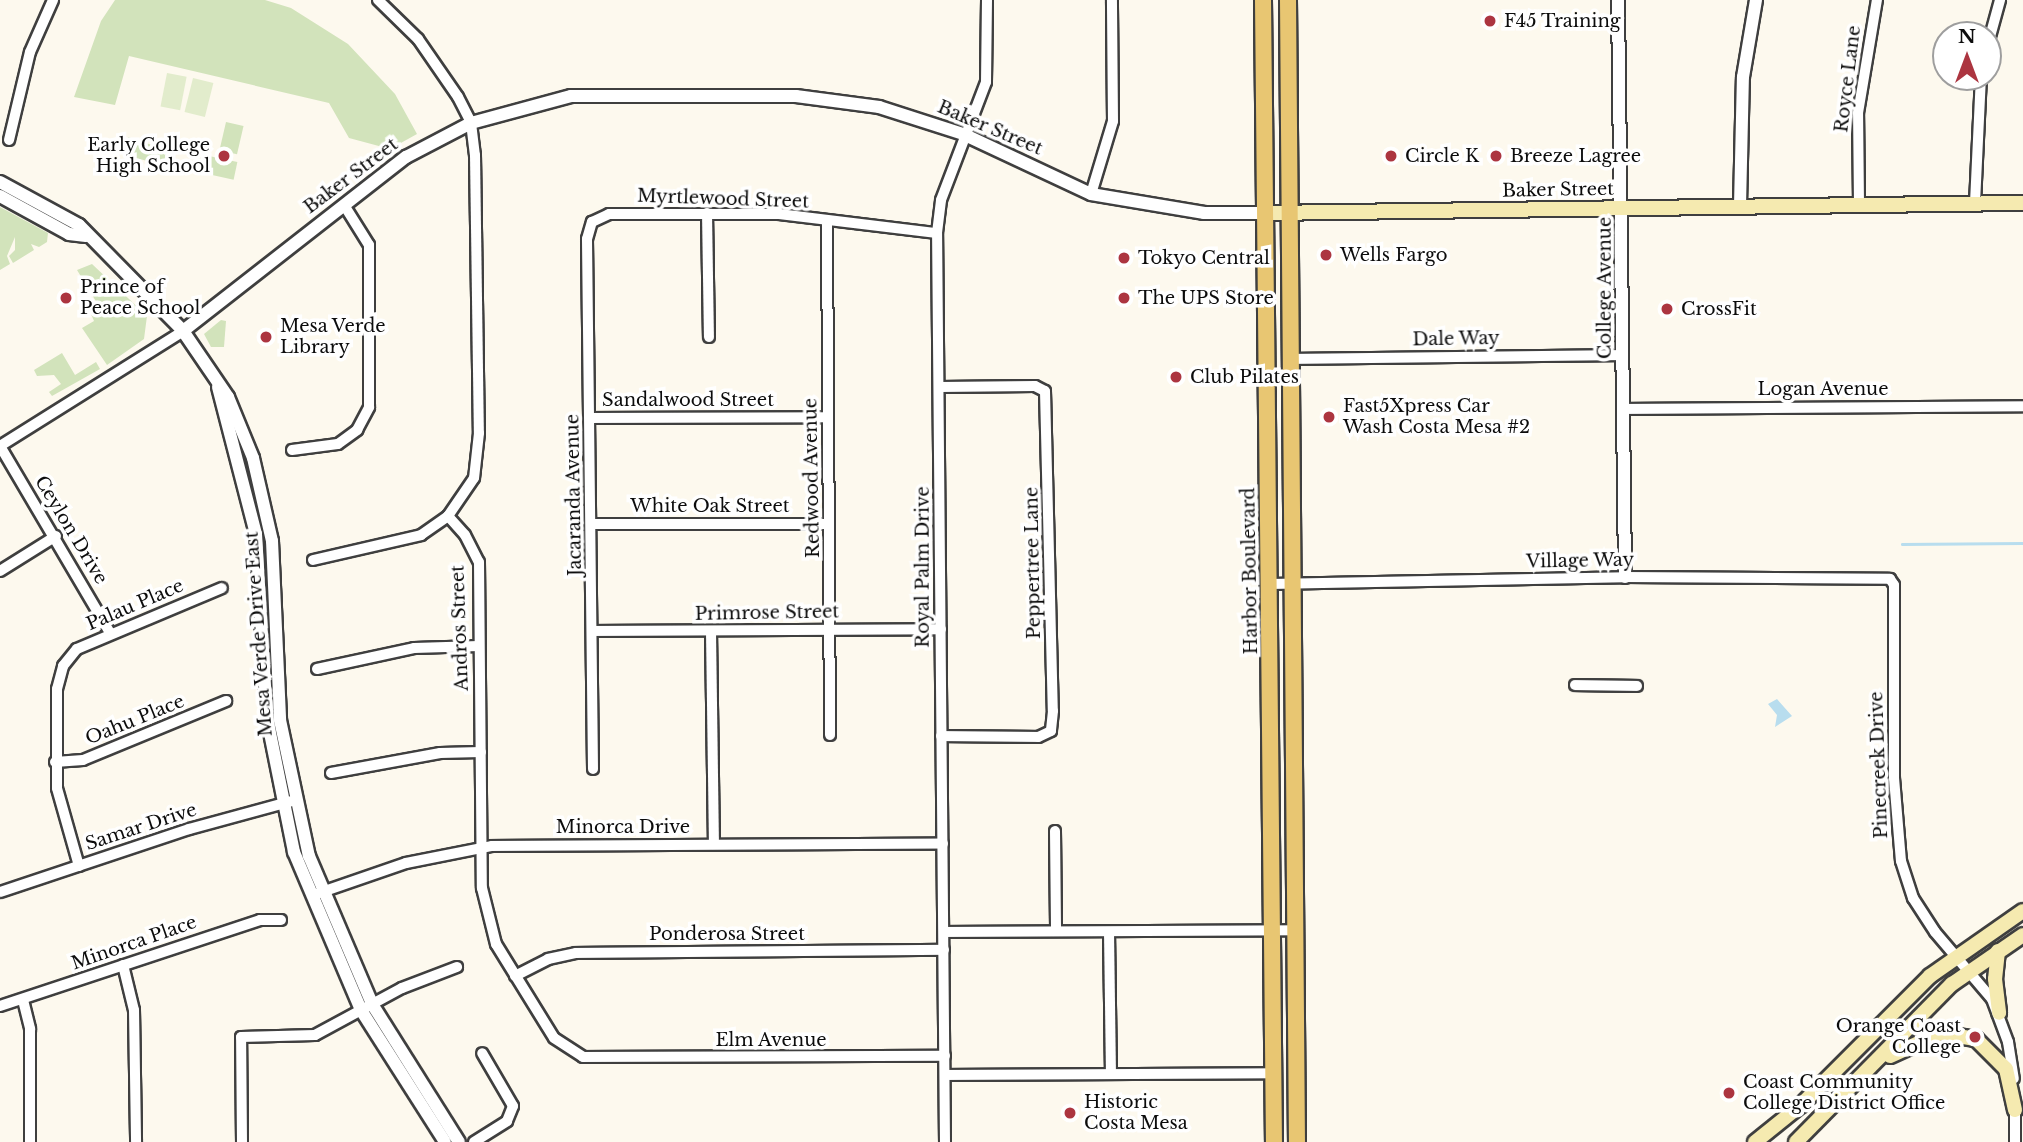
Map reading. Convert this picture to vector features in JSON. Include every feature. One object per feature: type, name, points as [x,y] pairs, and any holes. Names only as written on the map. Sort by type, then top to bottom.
[{"type":"main road","name":"Harbor Boulevard","points":[[1263,0],[1274,1142]]},
{"type":"main road","points":[[1289,0],[1297,1142]]},
{"type":"main road","name":"Baker Street","points":[[1265,213],[2023,203]]},
{"type":"main road","points":[[1755,1142],[1801,1105],[1955,956],[2023,911]]},
{"type":"main road","points":[[1796,1142],[1880,1062],[1944,991],[2023,935]]},
{"type":"main road","points":[[1998,951],[1995,979],[1999,1013]]},
{"type":"main road","points":[[1880,1062],[1941,1033],[1976,1039],[2006,1069],[2015,1110]]},
{"type":"street","points":[[9,140],[30,52],[53,0]]},
{"type":"street","points":[[313,561],[421,534],[448,516],[474,478],[479,433],[475,155],[471,123],[418,39],[378,0]]},
{"type":"street","name":"Royal Palm Drive","points":[[944,1142],[946,1056],[937,233],[942,200],[963,134],[986,82],[988,0]]},
{"type":"street","points":[[1091,194],[1113,121],[1112,0]]},
{"type":"street","name":"College Avenue","points":[[1618,0],[1625,577]]},
{"type":"street","points":[[1740,205],[1743,77],[1756,0]]},
{"type":"street","name":"Royce Lane","points":[[1859,204],[1858,113],[1877,0]]},
{"type":"street","points":[[1994,21],[2000,0]]},
{"type":"street","points":[[1975,203],[1980,91]]},
{"type":"street","name":"Baker Street","points":[[0,446],[183,331],[406,157],[471,123],[570,96],[796,96],[879,107],[963,134],[1091,194],[1204,213],[1265,213]]},
{"type":"street","name":"Mesa Verde Drive East","points":[[0,182],[79,225],[86,236],[147,290],[183,331],[218,387],[228,397],[244,431],[267,518],[281,720],[316,894]]},
{"type":"street","name":"Mesa Verde Drive East","points":[[0,195],[69,234],[86,236]]},
{"type":"street","points":[[292,450],[338,444],[357,430],[369,407],[369,245],[344,205]]},
{"type":"street","points":[[707,213],[709,337]]},
{"type":"street","name":"Myrtlewood Street","points":[[592,222],[609,214],[707,213],[827,221],[937,233]]},
{"type":"street","name":"Redwood Avenue","points":[[827,221],[831,735]]},
{"type":"street","name":"Jacaranda Avenue","points":[[592,222],[587,239],[593,769]]},
{"type":"street","name":"Dale Way","points":[[1291,359],[1622,355]]},
{"type":"street","name":"Peppertree Lane","points":[[940,387],[1035,386],[1045,391],[1053,711],[1051,731],[1038,737],[942,736]]},
{"type":"street","name":"Mesa Verde Drive East","points":[[218,387],[256,534],[267,718],[281,804],[316,894],[366,1007],[445,1142]]},
{"type":"street","name":"Logan Avenue","points":[[1623,409],[2023,406]]},
{"type":"street","name":"Sandalwood Street","points":[[590,418],[828,417]]},
{"type":"street","name":"Ceylon Drive","points":[[0,446],[56,536],[110,633]]},
{"type":"street","name":"Andros Street","points":[[448,516],[465,535],[479,562],[481,847],[485,916],[515,976],[559,1044],[577,1055],[598,1059]]},
{"type":"street","name":"White Oak Street","points":[[591,524],[830,524]]},
{"type":"street","points":[[0,571],[56,536]]},
{"type":"street","name":"Village Way","points":[[1270,584],[1625,577],[1890,579]]},
{"type":"street","name":"Pinecreek Drive","points":[[1890,579],[1894,585],[1896,835],[1913,898],[1999,1013],[2008,1042],[2015,1110],[2015,1142]]},
{"type":"street","name":"Palau Place","points":[[79,866],[57,788],[57,689],[63,666],[77,649],[222,588]]},
{"type":"street","name":"Primrose Street","points":[[593,631],[941,629]]},
{"type":"street","points":[[711,632],[714,844]]},
{"type":"street","points":[[317,669],[414,648],[479,646]]},
{"type":"street","points":[[1575,685],[1637,686]]},
{"type":"street","name":"Oahu Place","points":[[55,762],[83,760],[226,701]]},
{"type":"street","points":[[331,773],[440,752],[481,752]]},
{"type":"street","name":"Samar Drive","points":[[0,892],[295,800]]},
{"type":"street","points":[[1055,831],[1056,931]]},
{"type":"street","name":"Minorca Drive","points":[[316,894],[406,863],[481,847],[943,844]]},
{"type":"street","name":"Minorca Place","points":[[0,1006],[260,920],[281,920]]},
{"type":"street","points":[[944,932],[1295,930]]},
{"type":"street","points":[[1109,932],[1111,1074]]},
{"type":"street","name":"Ponderosa Street","points":[[515,976],[548,959],[576,953],[944,950]]},
{"type":"street","points":[[123,965],[134,1010],[136,1142]]},
{"type":"street","points":[[242,1142],[241,1037],[305,1038],[366,1007],[457,967]]},
{"type":"street","points":[[23,1000],[30,1029],[30,1142]]},
{"type":"street","name":"Mesa Verde Drive East","points":[[366,1007],[460,1142]]},
{"type":"street","points":[[474,1142],[507,1121],[513,1106],[482,1053]]},
{"type":"street","name":"Elm Avenue","points":[[598,1059],[946,1056]]},
{"type":"street","points":[[946,1075],[1273,1073]]},
{"type":"green space","points":[[115,0],[265,0],[291,8],[348,44],[395,94],[417,134],[390,149],[349,138],[329,103],[129,56],[115,105],[74,97],[101,21]]},
{"type":"green space","points":[[167,73],[187,77],[180,110],[161,106]]},
{"type":"green space","points":[[193,78],[213,83],[205,117],[185,112]]},
{"type":"green space","points":[[226,122],[244,126],[237,154],[219,150]]},
{"type":"green space","points":[[128,137],[167,150],[163,165],[124,155]]},
{"type":"green space","points":[[209,156],[237,162],[234,180],[205,174]]},
{"type":"green space","points":[[0,207],[48,233],[47,242],[39,247],[31,244],[34,250],[13,263],[9,256],[15,250],[15,237],[7,256],[10,264],[0,270]]},
{"type":"green space","points":[[92,264],[147,316],[144,339],[107,365],[82,328],[94,321],[91,314],[100,308],[77,270]]},
{"type":"green space","points":[[221,320],[226,321],[224,347],[211,347],[204,334]]},
{"type":"green space","points":[[62,353],[75,375],[96,362],[100,369],[52,396],[49,392],[61,384],[54,375],[37,376],[34,370]]},
{"type":"water","points":[[1777,699],[1792,716],[1775,727],[1777,715],[1768,704]]},
{"type":"waterway","points":[[1902,544],[2023,543]]},
{"type":"place","name":"F45 Training","points":[[1490,21]]},
{"type":"place","name":"Early College High School","points":[[224,156]]},
{"type":"place","name":"Circle K","points":[[1391,156]]},
{"type":"place","name":"Breeze Lagree","points":[[1496,156]]},
{"type":"place","name":"Wells Fargo","points":[[1326,255]]},
{"type":"place","name":"Tokyo Central","points":[[1124,258]]},
{"type":"place","name":"Prince of Peace School","points":[[66,298]]},
{"type":"place","name":"The UPS Store","points":[[1124,298]]},
{"type":"place","name":"CrossFit","points":[[1667,309]]},
{"type":"place","name":"Mesa Verde Library","points":[[266,337]]},
{"type":"place","name":"Club Pilates","points":[[1176,377]]},
{"type":"place","name":"Fast5Xpress Car Wash Costa Mesa #2","points":[[1329,417]]},
{"type":"place","name":"Orange Coast College","points":[[1975,1037]]},
{"type":"place","name":"Coast Community College District Office","points":[[1729,1093]]},
{"type":"place","name":"Historic Costa Mesa","points":[[1070,1113]]}]
